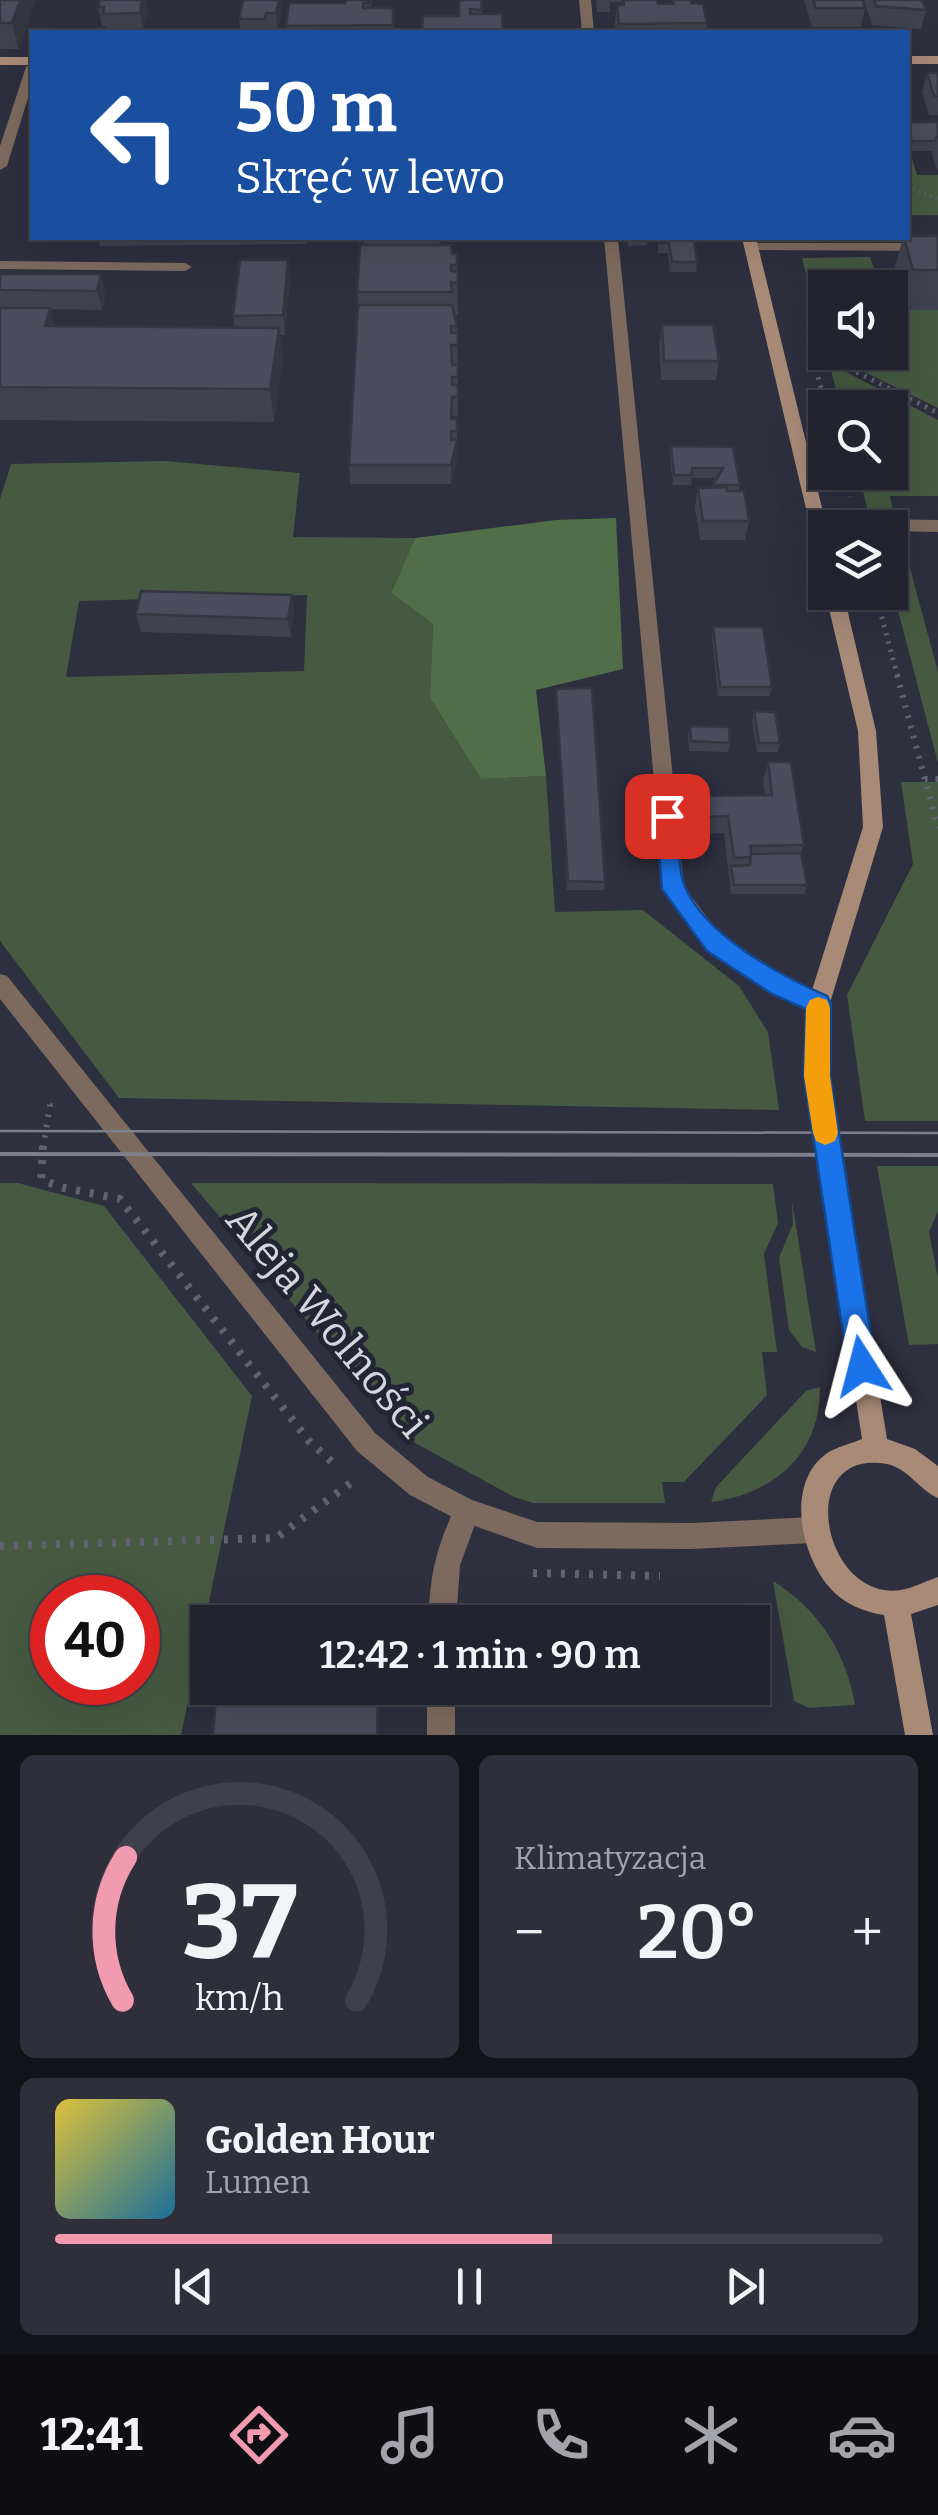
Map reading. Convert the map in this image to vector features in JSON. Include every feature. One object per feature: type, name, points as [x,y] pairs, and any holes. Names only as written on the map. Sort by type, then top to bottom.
[{"type":"street","points":[[585,0],[588,30]]},
{"type":"street","points":[[910,60],[938,60]]},
{"type":"street","points":[[0,61],[30,64]]},
{"type":"street","points":[[0,166],[30,70]]},
{"type":"street","points":[[611,240],[674,889],[715,944],[780,987],[819,1003]]},
{"type":"street","points":[[814,510],[750,242],[938,248]]},
{"type":"street","points":[[0,265],[185,267]]},
{"type":"street","points":[[908,529],[936,531]]},
{"type":"street","points":[[838,610],[867,731],[873,827],[856,889],[828,962],[819,1003],[817,1076],[876,1449]]},
{"type":"street","name":"Aleja Wolności","points":[[0,983],[366,1442],[419,1486],[467,1511],[537,1535],[692,1536],[814,1530]]},
{"type":"street","points":[[938,1486],[927,1471],[902,1456],[876,1449],[844,1458],[820,1481],[814,1504],[814,1530],[821,1553],[843,1582],[874,1602],[896,1606],[919,1602],[938,1591]]},
{"type":"street","points":[[442,1605],[448,1548],[467,1511]]},
{"type":"street","points":[[896,1606],[919,1735]]},
{"type":"street","points":[[441,1705],[441,1735]]},
{"type":"path","points":[[910,188],[938,200]]},
{"type":"path","points":[[853,370],[938,413]]},
{"type":"path","points":[[880,610],[938,828]]},
{"type":"path","points":[[925,780],[938,779]]},
{"type":"path","points":[[0,1546],[276,1538],[352,1482]]},
{"type":"green space","points":[[910,152],[917,175],[938,175],[938,215],[910,215]]},
{"type":"green space","points":[[870,257],[874,270],[808,270],[808,282],[802,258]]},
{"type":"green space","points":[[908,310],[938,310],[938,408],[861,370],[908,370]]},
{"type":"green space","points":[[831,370],[842,370],[881,390],[836,390]]},
{"type":"green space","points":[[908,404],[938,420],[938,496],[890,496],[893,510],[868,510],[863,490],[908,490]]},
{"type":"green space","points":[[165,461],[300,473],[293,537],[415,538],[391,593],[433,624],[430,698],[481,779],[546,776],[555,912],[643,910],[739,986],[768,1032],[779,1110],[119,1098],[0,941],[0,499],[11,464]],"holes":[[[307,595],[304,671],[66,677],[79,601]]]},
{"type":"green space","points":[[616,518],[623,669],[536,690],[546,776],[481,779],[430,698],[433,624],[391,593],[415,538],[556,520]]},
{"type":"green space","points":[[908,561],[938,672],[938,763],[898,610],[908,610]]},
{"type":"green space","points":[[901,782],[938,782],[938,1121],[865,1121],[847,995],[913,864]]},
{"type":"green space","points":[[877,1166],[938,1166],[938,1211],[929,1232],[938,1278],[938,1344],[909,1345]]},
{"type":"green space","points":[[0,1183],[18,1183],[104,1206],[252,1396],[208,1605],[190,1605],[190,1692],[181,1735],[0,1735]]},
{"type":"green space","points":[[191,1183],[773,1184],[778,1223],[764,1254],[777,1352],[762,1352],[767,1395],[684,1482],[662,1482],[665,1503],[533,1503],[514,1497],[406,1438]]},
{"type":"green space","points":[[792,1201],[816,1352],[802,1347],[789,1330],[779,1258],[793,1224]]},
{"type":"green space","points":[[820,1387],[812,1432],[790,1467],[755,1490],[711,1502],[716,1487],[806,1391]]},
{"type":"green space","points":[[773,1581],[804,1605],[828,1634],[845,1667],[855,1705],[809,1708],[794,1701]]},
{"type":"building","points":[[0,0],[20,0],[12,23],[0,23]]},
{"type":"building","points":[[100,0],[142,0],[140,13],[103,14],[104,7],[98,7]]},
{"type":"building","points":[[243,0],[279,0],[276,13],[266,13],[265,19],[239,19]]},
{"type":"building","points":[[370,0],[363,3],[363,8],[393,8],[393,25],[286,26],[289,3]]},
{"type":"building","points":[[459,0],[482,0],[481,10],[470,9],[470,14],[502,14],[503,30],[422,30],[423,16],[459,16]]},
{"type":"building","points":[[623,0],[674,4],[673,0],[691,0],[703,4],[707,23],[619,24],[617,5],[624,5]]},
{"type":"building","points":[[813,0],[863,0],[865,8],[816,8]]},
{"type":"building","points":[[874,0],[922,0],[926,10],[876,6]]},
{"type":"building","points":[[927,73],[938,73],[938,96],[934,96]]},
{"type":"building","points":[[910,122],[938,122],[935,141],[912,141]]},
{"type":"building","points":[[910,236],[938,236],[938,270],[913,270],[905,240],[910,240]]},
{"type":"building","points":[[658,240],[694,240],[697,262],[672,262],[669,243]]},
{"type":"building","points":[[360,245],[451,245],[452,254],[457,254],[457,265],[451,265],[451,271],[458,272],[458,283],[451,282],[452,292],[357,292]]},
{"type":"building","points":[[240,260],[288,260],[283,315],[233,316]]},
{"type":"building","points":[[0,274],[101,274],[97,291],[0,290]]},
{"type":"building","points":[[358,305],[452,305],[457,326],[451,326],[451,333],[458,333],[458,345],[451,345],[452,365],[458,365],[458,377],[452,377],[452,385],[458,385],[458,397],[452,397],[451,419],[457,419],[457,431],[451,431],[451,440],[457,440],[451,465],[349,465]]},
{"type":"building","points":[[0,308],[50,308],[45,326],[279,328],[270,389],[0,387]]},
{"type":"building","points":[[662,325],[713,325],[719,361],[664,361]]},
{"type":"building","points":[[671,446],[733,447],[740,485],[713,485],[723,468],[692,468],[692,475],[674,475]]},
{"type":"building","points":[[726,487],[727,491],[744,491],[749,521],[703,521],[698,488]]},
{"type":"building","points":[[141,591],[292,595],[288,619],[136,614]]},
{"type":"building","points":[[713,627],[763,627],[772,687],[720,687]]},
{"type":"building","points":[[592,688],[605,882],[568,881],[556,689]]},
{"type":"building","points":[[754,711],[775,712],[780,743],[759,743]]},
{"type":"building","points":[[690,726],[729,727],[730,743],[691,741]]},
{"type":"building","points":[[768,762],[791,762],[804,845],[750,846],[752,857],[734,858],[728,816],[703,817],[700,796],[772,795]]},
{"type":"building","points":[[801,853],[807,885],[734,885],[731,866],[750,865],[751,854]]},
{"type":"building","points":[[216,1705],[378,1705],[377,1735],[213,1735]]},
{"type":"tram line","points":[[0,1131],[938,1133]]},
{"type":"tram line","points":[[0,1154],[938,1155]]},
{"type":"slow traffic","points":[[818,1008],[817,1076],[825,1133]]},
{"type":"route","points":[[667,816],[674,889],[715,944],[780,987],[819,1003],[817,1076],[862,1366]]}]
